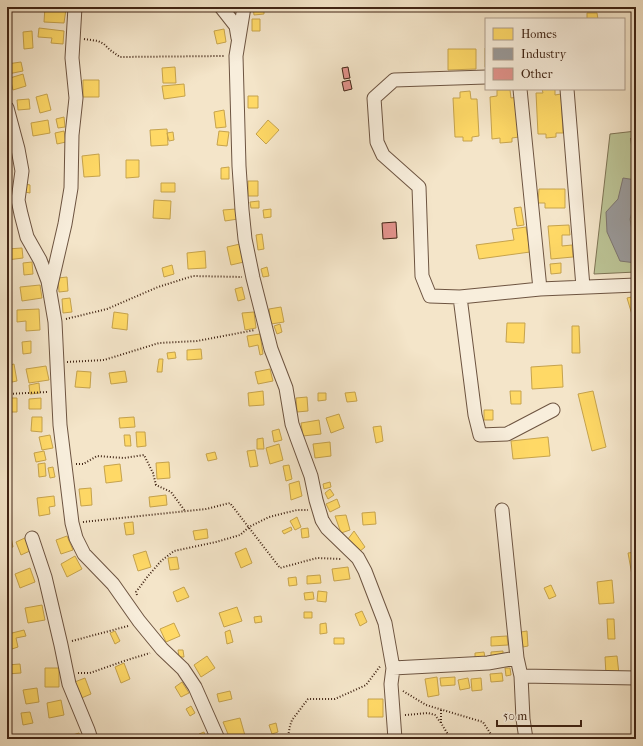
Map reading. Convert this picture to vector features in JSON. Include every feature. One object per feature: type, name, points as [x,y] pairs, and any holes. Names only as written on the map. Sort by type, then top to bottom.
[{"type":"street","points":[[50,290],[65,224],[71,188],[72,135],[76,98],[72,58],[75,7]]},
{"type":"street","points":[[220,7],[236,26],[238,42]]},
{"type":"street","points":[[244,7],[236,56],[239,166],[245,239],[253,278],[271,349],[286,388],[292,424],[311,476],[322,520],[358,558],[365,571],[385,623],[393,668],[392,684],[395,739]]},
{"type":"street","points":[[485,77],[394,80],[374,98],[377,142],[383,155],[419,187],[422,276],[430,296],[460,297],[540,289],[636,285]]},
{"type":"street","points":[[520,90],[540,289]]},
{"type":"street","points":[[567,90],[583,287]]},
{"type":"street","points":[[7,108],[18,149],[22,171],[18,200],[21,214],[27,237],[40,260],[50,290],[55,322],[60,425],[72,523],[76,538],[84,554],[113,584],[139,621],[162,649],[183,669],[195,686],[218,739]]},
{"type":"street","points":[[460,297],[475,415],[480,435],[507,434],[553,410]]},
{"type":"street","points":[[502,510],[526,739]]},
{"type":"street","points":[[32,538],[45,577],[69,684],[91,739]]},
{"type":"street","points":[[393,668],[488,663],[517,658]]},
{"type":"street","points":[[520,676],[636,678]]},
{"type":"path","points":[[73,36],[98,41],[120,57],[236,56]]},
{"type":"path","points":[[55,322],[107,309],[158,287],[193,276],[253,278]]},
{"type":"path","points":[[57,362],[104,360],[159,343],[197,341],[266,328]]},
{"type":"path","points":[[7,394],[58,391]]},
{"type":"path","points":[[65,464],[83,464],[98,456],[124,458],[144,455],[153,473],[156,485],[171,492],[185,511]]},
{"type":"path","points":[[72,523],[206,509],[230,503],[280,568],[317,558],[345,559]]},
{"type":"path","points":[[137,600],[136,592],[148,576],[161,561],[174,551],[240,535],[249,528],[269,517],[297,510],[319,510]]},
{"type":"path","points":[[61,644],[131,625],[139,621]]},
{"type":"path","points":[[67,673],[90,673],[162,649]]},
{"type":"path","points":[[288,736],[292,720],[308,700],[335,699],[366,684],[385,660],[390,650]]},
{"type":"path","points":[[392,684],[426,705],[483,722],[494,739]]},
{"type":"path","points":[[441,710],[441,723]]},
{"type":"path","points":[[393,711],[404,715],[428,713],[435,715],[449,736],[449,739]]},
{"type":"path","points":[[272,739],[300,735],[310,737],[311,739]]},
{"type":"green space","points":[[636,131],[636,272],[594,274],[610,134]]},
{"type":"building: Homes","points":[[45,7],[66,9],[64,23],[44,22]]},
{"type":"building: Homes","points":[[253,7],[264,7],[264,14],[254,15]]},
{"type":"building: Homes","points":[[587,13],[597,13],[598,18],[587,18]]},
{"type":"building: Homes","points":[[252,19],[260,19],[260,31],[252,31]]},
{"type":"building: Homes","points":[[39,28],[64,31],[63,44],[51,43],[52,38],[38,37]]},
{"type":"building: Homes","points":[[224,29],[226,42],[217,44],[214,31]]},
{"type":"building: Homes","points":[[32,31],[33,48],[24,49],[23,32]]},
{"type":"building: Homes","points":[[448,49],[476,49],[476,69],[448,70]]},
{"type":"building: Homes","points":[[21,62],[23,71],[8,74],[7,64]]},
{"type":"building: Homes","points":[[175,67],[176,83],[163,83],[162,68]]},
{"type":"building: Homes","points":[[23,74],[26,86],[13,90],[10,78]]},
{"type":"building: Homes","points":[[83,80],[99,80],[99,97],[83,97]]},
{"type":"building: Homes","points":[[184,84],[185,96],[164,99],[162,86]]},
{"type":"building: Homes","points":[[497,90],[510,90],[511,98],[517,97],[519,137],[512,138],[512,142],[500,143],[500,138],[492,139],[490,97],[497,96]]},
{"type":"building: Homes","points":[[542,90],[555,90],[555,95],[561,94],[563,133],[556,133],[556,137],[546,138],[546,134],[538,134],[536,93],[543,93]]},
{"type":"building: Homes","points":[[470,91],[471,99],[477,99],[479,136],[472,137],[472,141],[463,141],[463,137],[455,137],[453,98],[460,98],[460,92]]},
{"type":"building: Homes","points":[[47,94],[51,110],[40,113],[36,97]]},
{"type":"building: Homes","points":[[248,96],[258,96],[258,108],[248,108]]},
{"type":"building: Homes","points":[[29,99],[30,109],[18,110],[17,100]]},
{"type":"building: Homes","points":[[224,110],[226,127],[216,128],[214,112]]},
{"type":"building: Homes","points":[[64,117],[65,127],[58,128],[56,119]]},
{"type":"building: Homes","points":[[48,120],[50,133],[33,136],[31,123]]},
{"type":"building: Homes","points":[[268,120],[279,130],[266,144],[256,134]]},
{"type":"building: Homes","points":[[167,129],[168,145],[151,146],[150,130]]},
{"type":"building: Homes","points":[[64,131],[66,142],[57,144],[55,133]]},
{"type":"building: Homes","points":[[219,131],[229,132],[227,146],[217,145]]},
{"type":"building: Homes","points":[[173,132],[174,140],[169,141],[167,133]]},
{"type":"building: Homes","points":[[99,154],[100,176],[84,177],[82,156]]},
{"type":"building: Homes","points":[[126,160],[139,160],[139,177],[126,178]]},
{"type":"building: Homes","points":[[229,167],[229,179],[221,179],[221,168]]},
{"type":"building: Homes","points":[[248,181],[258,181],[258,196],[248,196]]},
{"type":"building: Homes","points":[[161,183],[175,183],[175,192],[161,192]]},
{"type":"building: Homes","points":[[26,184],[30,185],[30,193],[25,192]]},
{"type":"building: Homes","points":[[539,189],[565,189],[565,208],[545,208],[545,203],[538,203]]},
{"type":"building: Homes","points":[[154,200],[171,201],[170,219],[153,218]]},
{"type":"building: Homes","points":[[259,201],[259,208],[251,208],[250,202]]},
{"type":"building: Homes","points":[[521,207],[524,225],[517,226],[514,208]]},
{"type":"building: Homes","points":[[236,209],[238,219],[225,221],[223,210]]},
{"type":"building: Homes","points":[[271,209],[271,217],[264,218],[263,210]]},
{"type":"building: Homes","points":[[569,225],[570,235],[562,235],[562,246],[572,245],[573,257],[551,259],[548,226]]},
{"type":"building: Homes","points":[[526,227],[530,252],[479,259],[476,245],[514,240],[512,229]]},
{"type":"building: Homes","points":[[262,234],[264,249],[258,250],[256,235]]},
{"type":"building: Homes","points":[[240,244],[244,262],[231,265],[227,247]]},
{"type":"building: Homes","points":[[22,248],[23,258],[7,260],[7,249]]},
{"type":"building: Homes","points":[[205,251],[206,268],[188,269],[187,253]]},
{"type":"building: Homes","points":[[32,262],[33,274],[24,275],[23,263]]},
{"type":"building: Homes","points":[[561,263],[561,273],[551,274],[550,264]]},
{"type":"building: Homes","points":[[172,265],[174,274],[164,277],[162,268]]},
{"type":"building: Homes","points":[[267,267],[269,276],[263,277],[261,269]]},
{"type":"building: Homes","points":[[67,277],[68,291],[59,292],[58,278]]},
{"type":"building: Homes","points":[[40,285],[42,298],[22,301],[20,287]]},
{"type":"building: Homes","points":[[242,287],[245,299],[238,301],[235,289]]},
{"type":"building: Homes","points":[[636,296],[636,317],[633,318],[627,298]]},
{"type":"building: Homes","points":[[70,298],[72,312],[63,313],[62,299]]},
{"type":"building: Homes","points":[[281,307],[284,322],[271,324],[269,309]]},
{"type":"building: Homes","points":[[39,309],[40,330],[26,331],[26,321],[17,322],[17,310]]},
{"type":"building: Homes","points":[[114,312],[128,314],[127,330],[112,328]]},
{"type":"building: Homes","points":[[254,312],[256,328],[245,330],[242,313]]},
{"type":"building: Homes","points":[[507,323],[525,323],[524,343],[506,342]]},
{"type":"building: Homes","points":[[280,324],[282,332],[277,334],[274,326]]},
{"type":"building: Homes","points":[[572,326],[579,326],[580,353],[572,353]]},
{"type":"building: Homes","points":[[260,334],[263,354],[260,355],[258,345],[249,347],[247,336]]},
{"type":"building: Homes","points":[[31,341],[31,353],[23,354],[22,342]]},
{"type":"building: Homes","points":[[201,349],[202,359],[187,360],[187,350]]},
{"type":"building: Homes","points":[[175,352],[176,358],[168,359],[167,353]]},
{"type":"building: Homes","points":[[159,359],[163,359],[162,372],[157,372]]},
{"type":"building: Homes","points":[[14,364],[17,381],[7,383],[7,366]]},
{"type":"building: Homes","points":[[562,365],[563,387],[532,389],[531,367]]},
{"type":"building: Homes","points":[[46,366],[49,380],[29,383],[26,369]]},
{"type":"building: Homes","points":[[270,369],[273,381],[258,384],[255,372]]},
{"type":"building: Homes","points":[[77,371],[91,372],[90,388],[75,387]]},
{"type":"building: Homes","points":[[125,371],[127,382],[111,384],[109,373]]},
{"type":"building: Homes","points":[[39,383],[40,393],[30,394],[29,385]]},
{"type":"building: Homes","points":[[263,391],[264,405],[249,406],[248,393]]},
{"type":"building: Homes","points":[[510,391],[521,391],[521,404],[511,404]]},
{"type":"building: Homes","points":[[593,391],[606,447],[592,451],[578,394]]},
{"type":"building: Homes","points":[[355,392],[357,401],[347,402],[345,393]]},
{"type":"building: Homes","points":[[318,393],[326,393],[326,400],[318,401]]},
{"type":"building: Homes","points":[[307,397],[308,411],[297,412],[296,398]]},
{"type":"building: Homes","points":[[7,398],[17,398],[17,412],[7,412]]},
{"type":"building: Homes","points":[[41,398],[41,409],[29,409],[29,399]]},
{"type":"building: Homes","points":[[484,410],[493,410],[493,420],[484,420]]},
{"type":"building: Homes","points":[[339,414],[344,428],[331,433],[326,418]]},
{"type":"building: Homes","points":[[32,417],[42,417],[42,432],[31,431]]},
{"type":"building: Homes","points":[[134,417],[135,427],[120,428],[119,418]]},
{"type":"building: Homes","points":[[319,420],[321,434],[303,436],[301,423]]},
{"type":"building: Homes","points":[[381,426],[383,441],[376,443],[373,427]]},
{"type":"building: Homes","points":[[279,429],[282,440],[274,442],[272,431]]},
{"type":"building: Homes","points":[[136,432],[145,432],[146,446],[137,447]]},
{"type":"building: Homes","points":[[50,435],[53,448],[42,450],[39,437]]},
{"type":"building: Homes","points":[[124,435],[130,435],[131,446],[125,446]]},
{"type":"building: Homes","points":[[548,437],[550,456],[513,459],[511,441]]},
{"type":"building: Homes","points":[[263,438],[264,449],[257,449],[257,439]]},
{"type":"building: Homes","points":[[330,442],[331,456],[315,458],[313,444]]},
{"type":"building: Homes","points":[[279,444],[283,460],[270,464],[266,448]]},
{"type":"building: Homes","points":[[255,450],[258,466],[250,467],[247,451]]},
{"type":"building: Homes","points":[[44,451],[46,460],[36,462],[34,453]]},
{"type":"building: Homes","points":[[215,452],[217,459],[208,461],[206,454]]},
{"type":"building: Homes","points":[[169,462],[170,478],[157,479],[156,463]]},
{"type":"building: Homes","points":[[45,463],[46,476],[39,477],[38,464]]},
{"type":"building: Homes","points":[[120,464],[122,481],[106,483],[104,466]]},
{"type":"building: Homes","points":[[289,465],[292,479],[286,481],[283,466]]},
{"type":"building: Homes","points":[[53,467],[55,477],[50,478],[48,468]]},
{"type":"building: Homes","points":[[299,481],[302,496],[291,500],[289,484]]},
{"type":"building: Homes","points":[[330,482],[331,487],[324,489],[323,484]]},
{"type":"building: Homes","points":[[91,488],[92,505],[81,506],[79,489]]},
{"type":"building: Homes","points":[[330,489],[334,495],[328,499],[325,493]]},
{"type":"building: Homes","points":[[166,495],[167,505],[150,507],[149,497]]},
{"type":"building: Homes","points":[[54,496],[55,506],[49,507],[50,514],[39,516],[37,498]]},
{"type":"building: Homes","points":[[337,499],[340,507],[330,512],[326,504]]},
{"type":"building: Homes","points":[[375,512],[376,524],[363,525],[362,513]]},
{"type":"building: Homes","points":[[346,515],[350,530],[341,533],[335,516]]},
{"type":"building: Homes","points":[[297,517],[301,527],[295,530],[290,521]]},
{"type":"building: Homes","points":[[11,519],[11,528],[7,529],[7,520]]},
{"type":"building: Homes","points":[[133,522],[134,534],[126,535],[124,523]]},
{"type":"building: Homes","points":[[291,527],[292,530],[284,534],[282,531]]},
{"type":"building: Homes","points":[[308,528],[309,537],[302,538],[301,529]]},
{"type":"building: Homes","points":[[207,529],[208,538],[195,540],[193,531]]},
{"type":"building: Homes","points":[[354,531],[365,547],[359,552],[348,539]]},
{"type":"building: Homes","points":[[10,532],[13,547],[7,548],[7,533]]},
{"type":"building: Homes","points":[[67,536],[73,550],[61,554],[56,540]]},
{"type":"building: Homes","points":[[27,537],[32,550],[21,555],[16,542]]},
{"type":"building: Homes","points":[[246,548],[252,563],[241,568],[235,553]]},
{"type":"building: Homes","points":[[146,551],[151,567],[138,571],[133,555]]},
{"type":"building: Homes","points":[[636,552],[636,574],[632,575],[628,553]]},
{"type":"building: Homes","points":[[75,556],[82,569],[67,577],[61,564]]},
{"type":"building: Homes","points":[[177,557],[179,569],[170,570],[168,558]]},
{"type":"building: Homes","points":[[348,567],[350,579],[334,581],[332,569]]},
{"type":"building: Homes","points":[[30,568],[35,582],[20,588],[15,574]]},
{"type":"building: Homes","points":[[320,575],[321,583],[307,584],[307,576]]},
{"type":"building: Homes","points":[[296,577],[297,585],[289,586],[288,578]]},
{"type":"building: Homes","points":[[612,580],[614,603],[599,604],[597,582]]},
{"type":"building: Homes","points":[[551,585],[556,596],[549,599],[544,588]]},
{"type":"building: Homes","points":[[184,587],[189,597],[177,602],[173,592]]},
{"type":"building: Homes","points":[[318,591],[327,592],[326,602],[317,601]]},
{"type":"building: Homes","points":[[313,592],[314,599],[305,600],[304,593]]},
{"type":"building: Homes","points":[[42,605],[45,620],[28,623],[25,608]]},
{"type":"building: Homes","points":[[237,607],[242,621],[224,627],[219,613]]},
{"type":"building: Homes","points":[[362,611],[367,622],[360,626],[355,614]]},
{"type":"building: Homes","points":[[304,612],[312,612],[312,618],[304,618]]},
{"type":"building: Homes","points":[[261,616],[262,622],[255,623],[254,617]]},
{"type":"building: Homes","points":[[607,619],[614,619],[615,639],[608,639]]},
{"type":"building: Homes","points":[[174,623],[180,636],[166,642],[160,629]]},
{"type":"building: Homes","points":[[326,623],[327,633],[320,634],[320,624]]},
{"type":"building: Homes","points":[[24,630],[26,636],[16,638],[18,647],[12,649],[8,634]]},
{"type":"building: Homes","points":[[230,630],[233,642],[227,644],[225,632]]},
{"type":"building: Homes","points":[[115,631],[120,641],[115,644],[110,633]]},
{"type":"building: Homes","points":[[527,631],[528,646],[523,647],[521,632]]},
{"type":"building: Homes","points":[[507,636],[508,645],[491,646],[491,637]]},
{"type":"building: Homes","points":[[334,638],[344,638],[344,644],[334,644]]},
{"type":"building: Homes","points":[[178,650],[183,650],[184,657],[179,657]]},
{"type":"building: Homes","points":[[503,651],[503,657],[491,658],[491,652]]},
{"type":"building: Homes","points":[[484,652],[485,658],[475,659],[475,653]]},
{"type":"building: Homes","points":[[207,656],[215,668],[201,677],[194,665]]},
{"type":"building: Homes","points":[[617,656],[619,674],[606,675],[605,657]]},
{"type":"building: Homes","points":[[124,663],[130,679],[121,683],[115,667]]},
{"type":"building: Homes","points":[[20,664],[21,673],[7,674],[7,665]]},
{"type":"building: Homes","points":[[45,668],[59,668],[59,687],[45,687]]},
{"type":"building: Homes","points":[[505,668],[510,668],[511,675],[506,676]]},
{"type":"building: Homes","points":[[502,673],[503,681],[491,682],[490,674]]},
{"type":"building: Homes","points":[[437,677],[439,695],[428,697],[425,679]]},
{"type":"building: Homes","points":[[455,677],[455,685],[441,686],[440,678]]},
{"type":"building: Homes","points":[[85,678],[91,694],[79,699],[72,683]]},
{"type":"building: Homes","points":[[468,678],[470,688],[460,690],[458,680]]},
{"type":"building: Homes","points":[[481,678],[482,690],[472,691],[471,679]]},
{"type":"building: Homes","points":[[182,682],[189,693],[181,697],[175,687]]},
{"type":"building: Homes","points":[[37,688],[39,702],[26,704],[23,690]]},
{"type":"building: Homes","points":[[230,691],[232,699],[219,702],[217,694]]},
{"type":"building: Homes","points":[[368,699],[383,699],[383,717],[368,717]]},
{"type":"building: Homes","points":[[61,700],[64,715],[49,718],[47,703]]},
{"type":"building: Homes","points":[[191,706],[195,713],[190,716],[186,709]]},
{"type":"building: Homes","points":[[30,712],[33,723],[23,725],[21,713]]},
{"type":"building: Homes","points":[[240,718],[246,739],[230,739],[223,722]]},
{"type":"building: Homes","points":[[276,723],[278,732],[272,734],[269,725]]},
{"type":"building: Homes","points":[[204,732],[206,739],[201,739],[199,734]]},
{"type":"building: Homes","points":[[79,733],[81,739],[63,739],[63,738]]},
{"type":"building: Industry","points":[[623,178],[636,180],[636,199],[630,219],[636,252],[636,263],[620,261],[607,232],[606,212],[618,199]]},
{"type":"building: Other","points":[[348,67],[350,78],[344,79],[342,68]]},
{"type":"building: Other","points":[[350,80],[352,89],[344,91],[342,82]]},
{"type":"building: Other","points":[[631,138],[636,138],[636,151],[632,152]]},
{"type":"building: Other","points":[[396,222],[397,238],[383,239],[382,223]]}]
